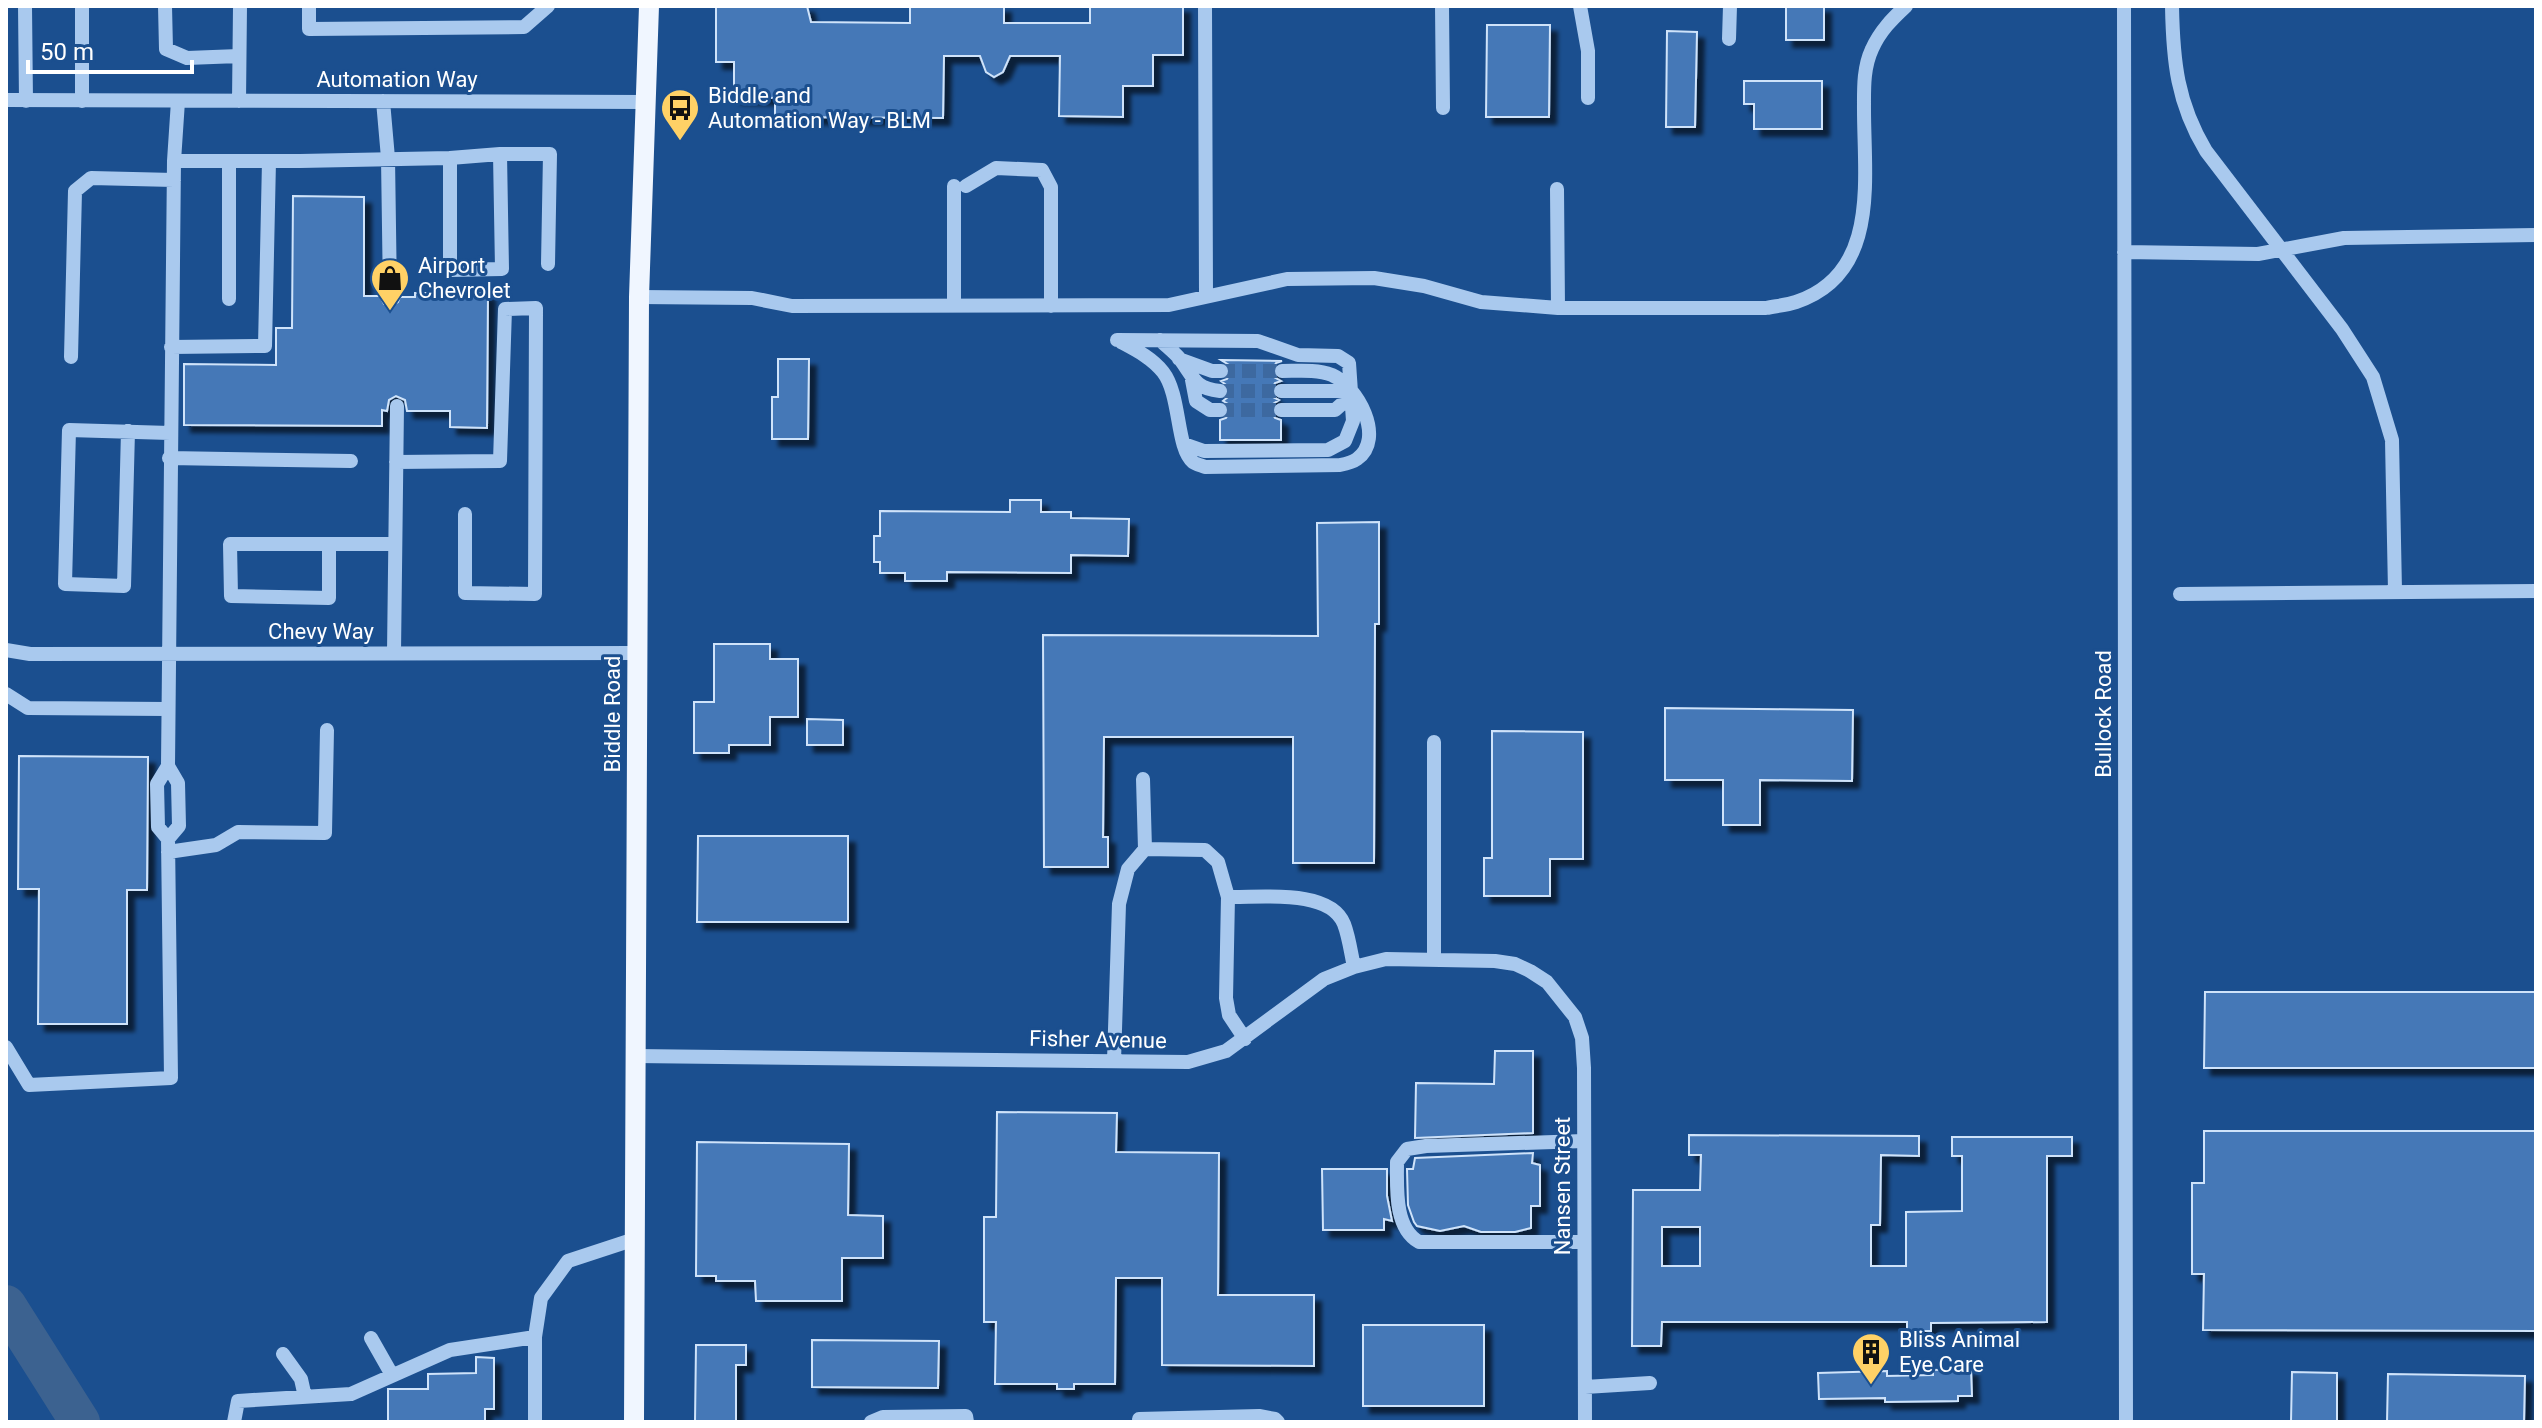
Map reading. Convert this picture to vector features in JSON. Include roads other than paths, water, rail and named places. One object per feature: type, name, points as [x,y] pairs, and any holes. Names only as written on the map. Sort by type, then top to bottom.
[{"type":"main road","name":"Biddle Road","points":[[634,1422],[639,297],[649,6]]},
{"type":"street","points":[[25,6],[26,101]]},
{"type":"street","points":[[82,6],[82,101]]},
{"type":"street","points":[[165,6],[166,49],[187,58],[239,56]]},
{"type":"street","points":[[239,101],[240,6]]},
{"type":"street","points":[[309,6],[309,29],[524,27],[548,6]]},
{"type":"street","points":[[1205,6],[1206,296]]},
{"type":"street","points":[[1442,6],[1443,108]]},
{"type":"street","points":[[1580,6],[1588,51],[1588,98]]},
{"type":"street","points":[[1729,39],[1730,6]]},
{"type":"street","points":[[639,297],[752,298],[792,306],[1169,305],[1287,279],[1374,278],[1424,286],[1481,302],[1558,308],[1766,308],[1796,302],[1823,289],[1848,265],[1860,236],[1864,208],[1864,79],[1871,51],[1886,24],[1906,6]]},
{"type":"street","name":"Bullock Road","points":[[2124,6],[2126,1422]]},
{"type":"street","points":[[2172,6],[2177,77],[2189,120],[2206,151],[2342,329],[2373,377],[2392,440],[2395,591]]},
{"type":"street","name":"Automation Way","points":[[6,100],[645,102]]},
{"type":"street","points":[[168,846],[179,826],[178,783],[168,766],[167,709],[174,161],[178,101]]},
{"type":"street","points":[[383,101],[388,158],[390,296]]},
{"type":"street","points":[[450,158],[450,270],[502,269],[500,154]]},
{"type":"street","points":[[174,161],[550,154],[548,264]]},
{"type":"street","points":[[229,161],[229,299]]},
{"type":"street","points":[[171,347],[265,346],[269,161]]},
{"type":"street","points":[[954,305],[960,186],[996,168],[1042,170],[1051,187],[1051,306]]},
{"type":"street","points":[[71,357],[75,191],[91,178],[174,180]]},
{"type":"street","points":[[1557,189],[1558,308]]},
{"type":"street","points":[[2124,252],[2258,254],[2344,238],[2536,235]]},
{"type":"street","points":[[396,462],[500,461],[505,309],[536,308],[535,594],[465,593],[465,514]]},
{"type":"street","points":[[1184,444],[1204,451],[1328,450],[1345,441],[1353,421],[1353,394],[1349,363],[1338,356],[1298,355],[1258,341],[1117,340],[1144,355],[1163,372],[1173,391],[1184,444],[1186,452],[1194,463],[1205,467],[1340,465],[1357,460],[1367,447],[1370,432],[1366,413],[1353,394],[1335,376],[1317,371],[1282,371]]},
{"type":"street","points":[[1160,340],[1179,359],[1192,380],[1196,401],[1210,410],[1220,410]]},
{"type":"street","points":[[1179,359],[1212,371],[1221,371]]},
{"type":"street","points":[[1192,380],[1208,390],[1220,391]]},
{"type":"street","points":[[1281,391],[1353,394]]},
{"type":"street","points":[[1281,410],[1335,410],[1353,394]]},
{"type":"street","points":[[394,653],[397,406]]},
{"type":"street","points":[[128,431],[124,586],[65,584],[69,430],[128,431],[170,433]]},
{"type":"street","points":[[169,458],[351,461]]},
{"type":"street","points":[[329,544],[329,598],[231,596],[230,544],[329,544],[395,544]]},
{"type":"street","points":[[2180,594],[2536,591]]},
{"type":"street","name":"Chevy Way","points":[[6,650],[30,654],[637,653]]},
{"type":"street","points":[[6,694],[28,708],[167,709]]},
{"type":"street","points":[[168,846],[216,845],[238,832],[325,833],[327,730]]},
{"type":"street","points":[[1434,742],[1434,960]]},
{"type":"street","points":[[6,1047],[29,1085],[171,1078],[168,846],[158,827],[157,784],[168,766]]},
{"type":"street","points":[[1114,1061],[1119,904],[1128,869],[1145,849],[1143,779]]},
{"type":"street","points":[[1145,849],[1205,850],[1218,862],[1228,897],[1226,998],[1229,1015],[1245,1039]]},
{"type":"street","points":[[1228,897],[1309,898],[1331,906],[1344,922],[1354,967]]},
{"type":"street","name":"Fisher Avenue","points":[[635,1056],[1188,1062],[1226,1051],[1294,998],[1324,979],[1354,967],[1386,959],[1495,961],[1515,964],[1530,971]]},
{"type":"street","name":"Nansen Street","points":[[1530,971],[1547,982],[1562,998],[1575,1017],[1582,1038],[1585,1422]]},
{"type":"street","points":[[1584,1141],[1407,1149],[1397,1162],[1397,1172],[1401,1223],[1409,1236],[1419,1242],[1584,1242]]},
{"type":"street","points":[[535,1422],[535,1337],[541,1298],[568,1261],[635,1239]]},
{"type":"street","points":[[234,1422],[238,1401],[351,1394],[450,1350],[535,1337]]},
{"type":"street","points":[[371,1338],[392,1375]]},
{"type":"street","points":[[283,1354],[301,1379],[305,1397]]},
{"type":"street","points":[[1585,1387],[1650,1383]]},
{"type":"street","points":[[871,1422],[883,1417],[966,1416],[967,1422]]},
{"type":"street","points":[[1139,1419],[1259,1416],[1278,1422]]},
{"type":"waterway","points":[[6,1305],[80,1422]]},
{"type":"tunnel","points":[[1221,371],[1282,371]]},
{"type":"tunnel","points":[[1220,391],[1281,391]]},
{"type":"tunnel","points":[[1220,410],[1281,410]]},
{"type":"place","name":"Biddle and Automation Way - BLM","points":[[680,142]]},
{"type":"place","name":"Airport Chevrolet","points":[[390,312]]},
{"type":"place","name":"Bliss Animal Eye Care","points":[[1871,1386]]}]
